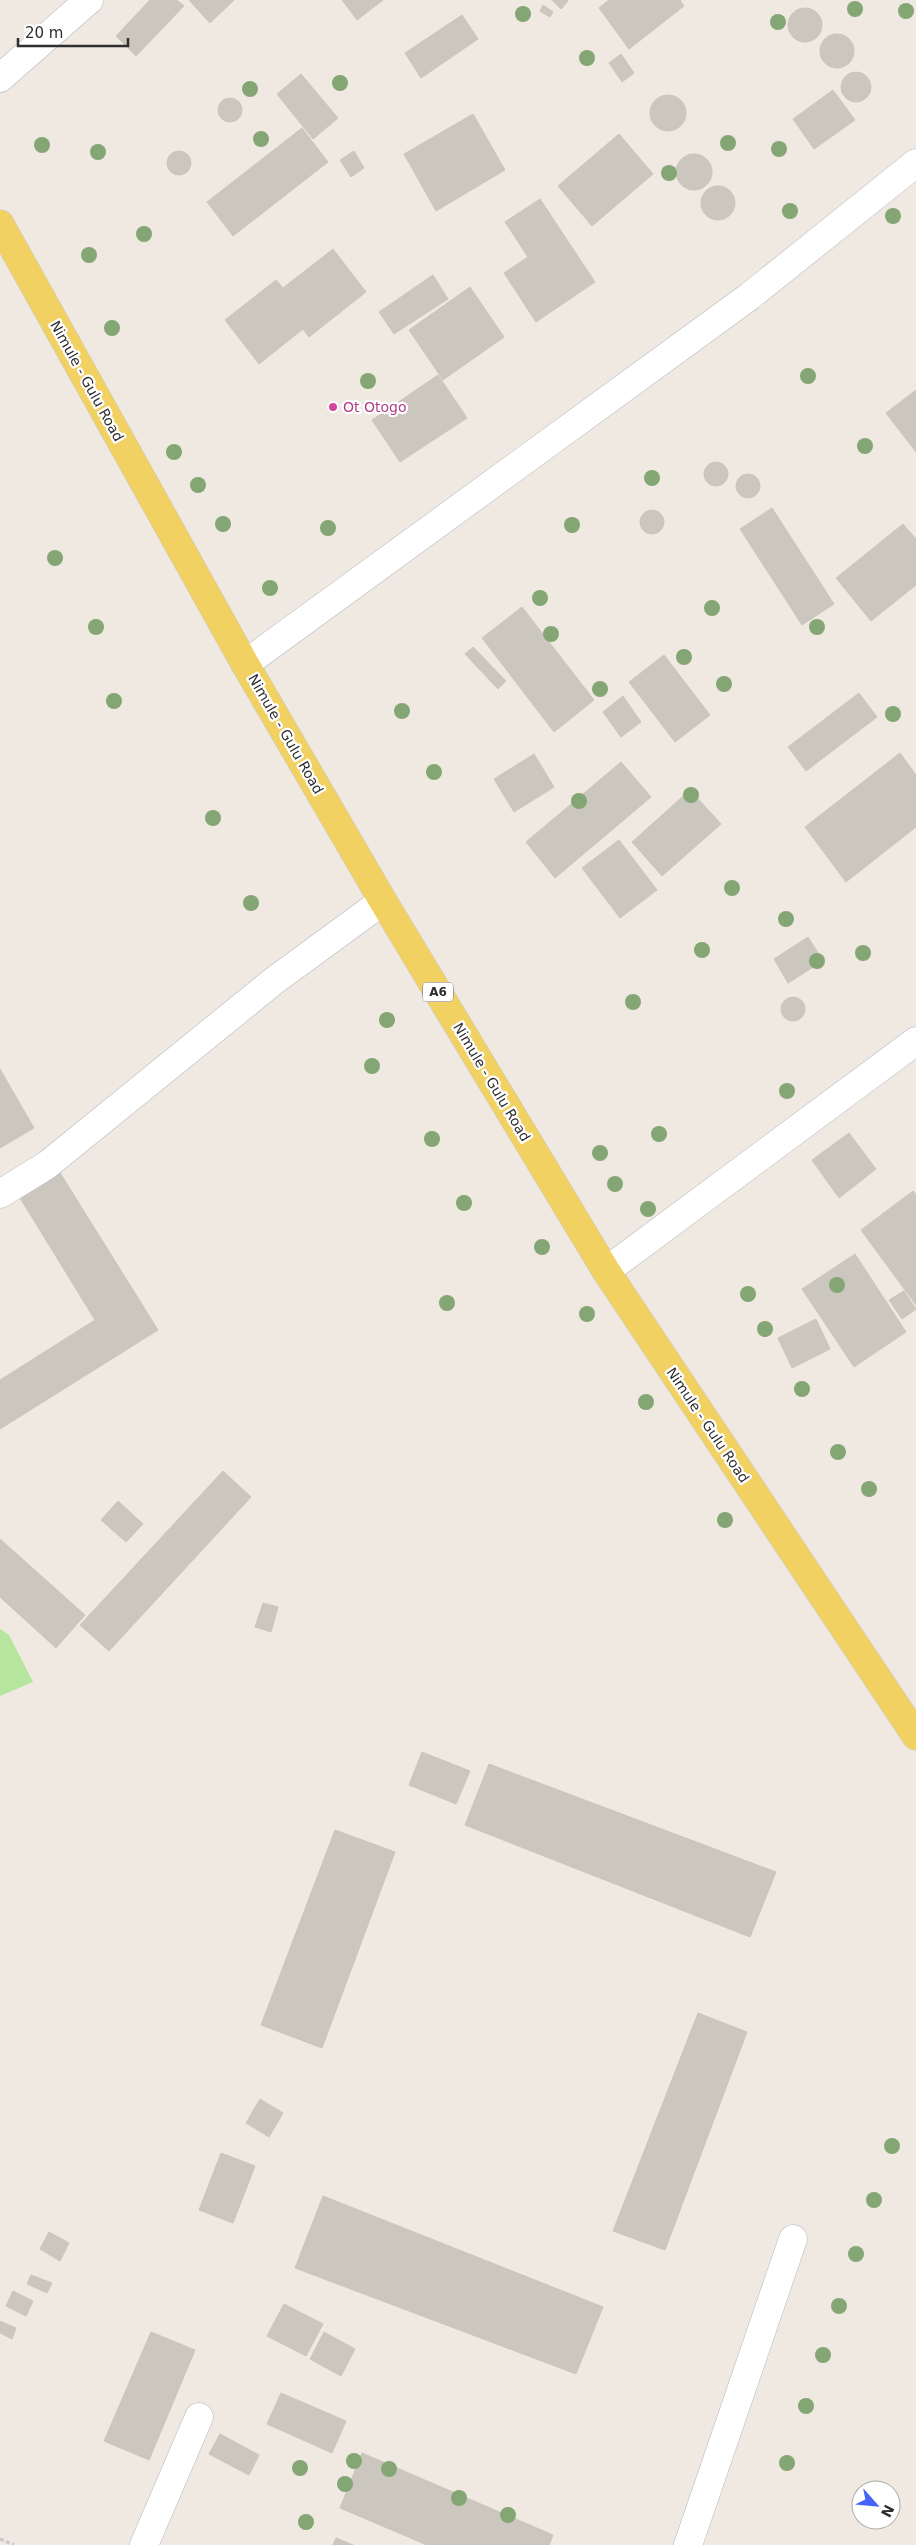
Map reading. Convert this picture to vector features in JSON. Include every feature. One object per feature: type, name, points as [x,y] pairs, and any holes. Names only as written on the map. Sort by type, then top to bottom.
[{"type":"main road","name":"Nimule - Gulu Road","points":[[0,224],[245,664],[383,901],[606,1272],[916,1736]]},
{"type":"street","points":[[0,78],[90,0]]},
{"type":"street","points":[[245,664],[750,296],[916,163]]},
{"type":"street","points":[[0,1194],[47,1165],[275,980],[383,901]]},
{"type":"street","points":[[606,1272],[916,1041]]},
{"type":"street","points":[[688,2545],[793,2239]]},
{"type":"street","points":[[144,2545],[199,2417]]},
{"type":"path","points":[[0,2539],[14,2545]]},
{"type":"green space","points":[[0,1629],[9,1635],[33,1682],[0,1696]]},
{"type":"building","points":[[150,0],[177,0],[184,6],[136,56],[116,36]]},
{"type":"building","points":[[189,0],[234,0],[210,23]]},
{"type":"building","points":[[342,0],[383,0],[357,20]]},
{"type":"building","points":[[552,0],[566,0],[568,1],[561,9]]},
{"type":"building","points":[[609,0],[680,0],[684,6],[629,49],[599,8]]},
{"type":"building","points":[[543,5],[553,12],[550,17],[540,11]]},
{"type":"building","points":[[805,8],[812,9],[817,13],[821,18],[821,32],[817,37],[812,41],[805,42],[798,41],[793,37],[789,32],[788,25],[789,18],[793,13],[798,9]]},
{"type":"building","points":[[462,15],[478,39],[421,78],[405,53]]},
{"type":"building","points":[[837,34],[844,35],[849,39],[853,44],[853,58],[849,63],[844,67],[837,68],[830,67],[825,63],[821,58],[820,51],[821,44],[825,39],[830,35]]},
{"type":"building","points":[[621,54],[634,73],[622,82],[609,63]]},
{"type":"building","points":[[856,72],[867,76],[871,87],[867,98],[856,102],[845,98],[841,87],[845,76]]},
{"type":"building","points":[[301,74],[338,118],[313,139],[277,94]]},
{"type":"building","points":[[833,90],[855,120],[814,149],[793,119]]},
{"type":"building","points":[[668,95],[681,100],[686,113],[681,126],[668,131],[655,126],[650,113],[655,100]]},
{"type":"building","points":[[230,98],[239,101],[242,110],[239,119],[230,122],[221,119],[218,110],[221,101]]},
{"type":"building","points":[[473,114],[505,170],[436,211],[404,154]]},
{"type":"building","points":[[302,128],[328,162],[233,236],[207,202]]},
{"type":"building","points":[[619,134],[653,174],[592,226],[558,186]]},
{"type":"building","points":[[179,151],[188,154],[191,163],[188,172],[179,175],[170,172],[167,163],[170,154]]},
{"type":"building","points":[[354,151],[364,168],[351,177],[340,160]]},
{"type":"building","points":[[694,154],[701,155],[707,159],[711,165],[711,179],[707,185],[701,189],[694,190],[687,189],[681,185],[677,179],[676,172],[677,165],[681,159],[687,155]]},
{"type":"building","points":[[718,186],[725,187],[730,191],[734,196],[734,210],[730,215],[725,219],[718,220],[711,219],[706,215],[702,210],[701,203],[702,196],[706,191],[711,187]]},
{"type":"building","points":[[540,199],[595,282],[536,322],[504,273],[528,257],[505,222]]},
{"type":"building","points":[[333,249],[366,292],[309,337],[303,329],[259,364],[225,320],[276,280],[283,288]]},
{"type":"building","points":[[433,275],[448,299],[394,334],[379,312]]},
{"type":"building","points":[[470,287],[504,337],[443,380],[409,330]]},
{"type":"building","points":[[438,375],[467,418],[400,462],[372,420]]},
{"type":"building","points":[[916,390],[916,452],[886,413]]},
{"type":"building","points":[[716,462],[725,465],[728,474],[725,483],[716,486],[707,483],[704,474],[707,465]]},
{"type":"building","points":[[748,474],[757,477],[760,486],[757,495],[748,498],[739,495],[736,486],[739,477]]},
{"type":"building","points":[[772,508],[834,604],[802,625],[740,529]]},
{"type":"building","points":[[652,510],[661,513],[664,522],[661,531],[652,534],[643,531],[640,522],[643,513]]},
{"type":"building","points":[[903,524],[916,539],[916,585],[871,621],[836,578]]},
{"type":"building","points":[[522,607],[594,700],[554,732],[482,638]]},
{"type":"building","points":[[473,647],[506,681],[498,689],[465,654]]},
{"type":"building","points":[[664,655],[710,715],[675,742],[629,682]]},
{"type":"building","points":[[859,693],[877,717],[806,771],[788,747]]},
{"type":"building","points":[[623,696],[641,722],[621,737],[603,712]]},
{"type":"building","points":[[900,753],[916,775],[916,827],[846,882],[805,827]]},
{"type":"building","points":[[534,754],[554,787],[514,812],[494,779]]},
{"type":"building","points":[[621,762],[651,797],[555,878],[526,842]]},
{"type":"building","points":[[690,790],[721,824],[662,876],[632,842]]},
{"type":"building","points":[[619,840],[657,890],[620,918],[582,868]]},
{"type":"building","points":[[808,937],[823,961],[788,983],[774,959]]},
{"type":"building","points":[[793,997],[802,1000],[805,1009],[802,1018],[793,1021],[784,1018],[781,1009],[784,1000]]},
{"type":"building","points":[[0,1069],[34,1128],[0,1148]]},
{"type":"building","points":[[849,1133],[876,1169],[839,1198],[812,1160]]},
{"type":"building","points":[[57,1168],[158,1330],[0,1429],[0,1380],[95,1320],[17,1193]]},
{"type":"building","points":[[913,1191],[916,1195],[916,1305],[861,1230]]},
{"type":"building","points":[[855,1254],[906,1332],[854,1367],[802,1289]]},
{"type":"building","points":[[904,1291],[916,1309],[902,1319],[889,1300]]},
{"type":"building","points":[[816,1319],[830,1349],[792,1368],[778,1338]]},
{"type":"building","points":[[223,1471],[251,1497],[109,1651],[80,1625]]},
{"type":"building","points":[[118,1501],[143,1524],[126,1542],[101,1520]]},
{"type":"building","points":[[0,1539],[85,1615],[56,1648],[0,1597]]},
{"type":"building","points":[[263,1603],[278,1607],[271,1632],[255,1627]]},
{"type":"building","points":[[422,1752],[470,1771],[456,1804],[409,1785]]},
{"type":"building","points":[[489,1764],[776,1872],[750,1937],[465,1825]]},
{"type":"building","points":[[335,1830],[395,1852],[322,2048],[261,2025]]},
{"type":"building","points":[[698,2013],[747,2032],[665,2250],[613,2231]]},
{"type":"building","points":[[260,2099],[283,2113],[269,2137],[246,2123]]},
{"type":"building","points":[[221,2153],[255,2166],[233,2223],[199,2210]]},
{"type":"building","points":[[323,2196],[603,2307],[576,2374],[295,2268]]},
{"type":"building","points":[[49,2232],[69,2243],[60,2261],[40,2249]]},
{"type":"building","points":[[31,2275],[52,2283],[47,2293],[27,2284]]},
{"type":"building","points":[[13,2291],[33,2301],[26,2316],[6,2306]]},
{"type":"building","points":[[284,2304],[323,2324],[306,2356],[267,2336]]},
{"type":"building","points":[[0,2321],[16,2328],[12,2339],[0,2333]]},
{"type":"building","points":[[151,2332],[195,2350],[149,2460],[104,2441]]},
{"type":"building","points":[[324,2332],[355,2349],[341,2376],[310,2359]]},
{"type":"building","points":[[281,2393],[346,2421],[332,2453],[267,2424]]},
{"type":"building","points":[[220,2434],[259,2455],[249,2475],[209,2454]]},
{"type":"building","points":[[362,2453],[553,2535],[549,2545],[427,2545],[340,2508]]},
{"type":"building","points":[[336,2538],[353,2545],[333,2545]]},
{"type":"place","name":"Ot Otogo","points":[[333,407]]}]
